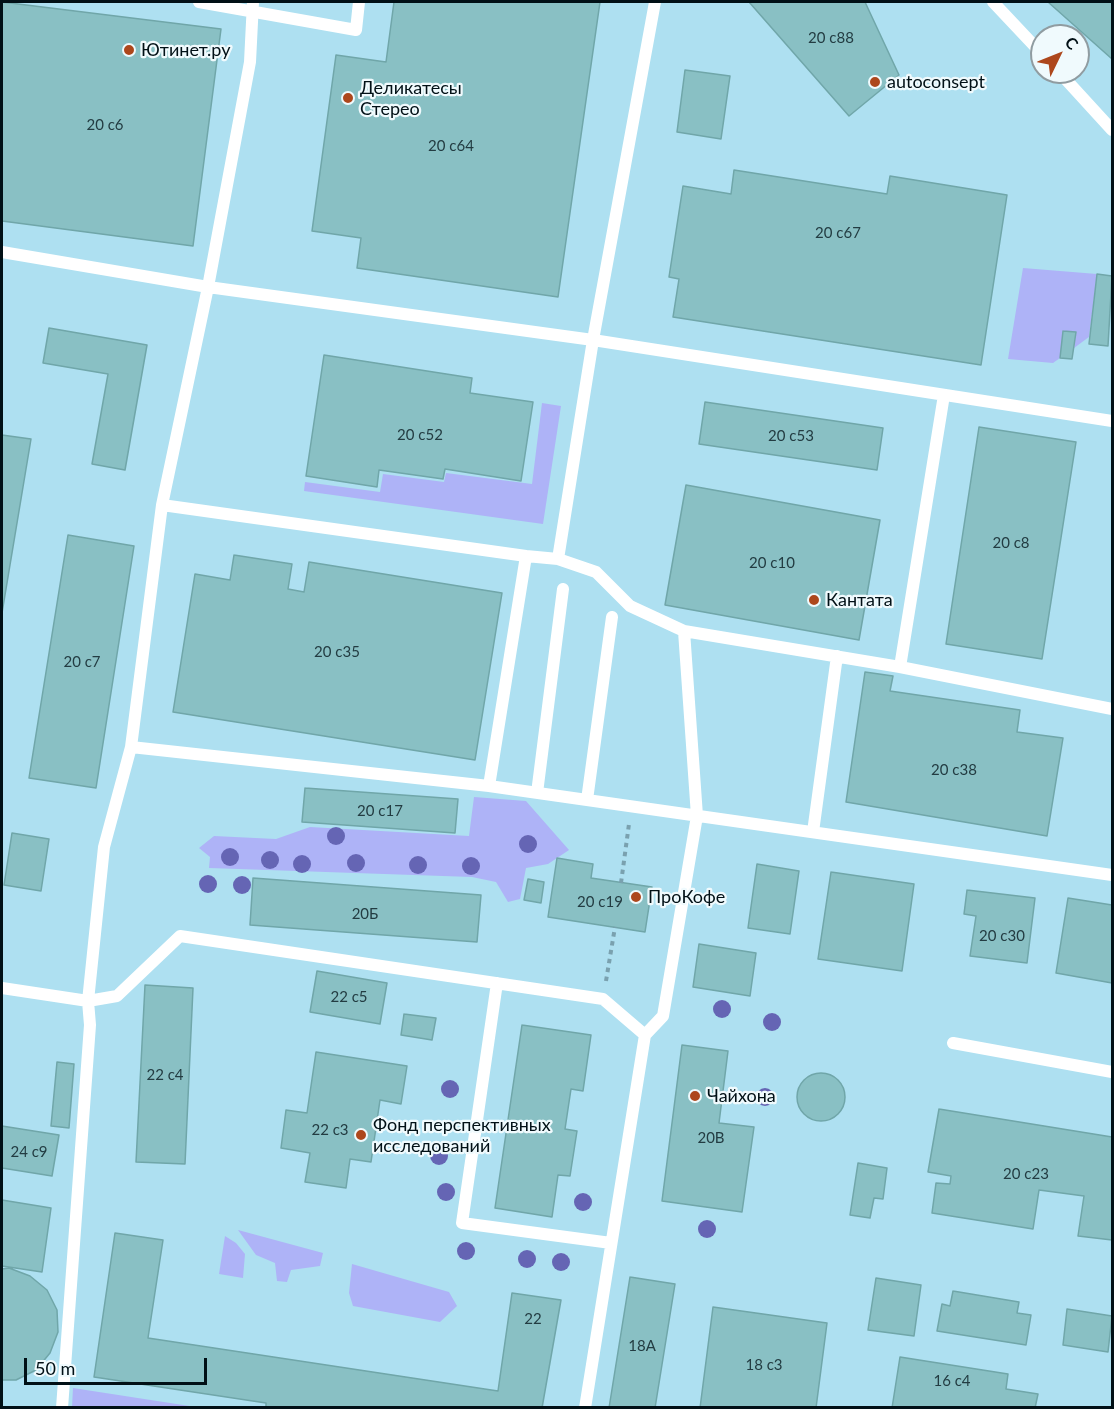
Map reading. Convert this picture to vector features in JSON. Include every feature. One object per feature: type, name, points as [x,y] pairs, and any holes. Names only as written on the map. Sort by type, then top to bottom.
[{"type":"lane","points":[[199,2],[252,7],[356,30],[359,2]]},
{"type":"lane","points":[[558,559],[593,340],[656,2]]},
{"type":"lane","points":[[993,2],[1030,41]]},
{"type":"lane","points":[[62,1407],[89,1036],[88,1001],[104,847],[131,747],[162,505],[208,287],[250,62],[252,7]]},
{"type":"lane","points":[[1070,84],[1113,130]]},
{"type":"lane","points":[[2,252],[208,287],[593,340],[1113,421]]},
{"type":"lane","points":[[900,667],[944,395]]},
{"type":"lane","points":[[162,505],[558,559],[596,572],[630,606],[684,631],[900,667],[1113,709]]},
{"type":"lane","points":[[489,786],[525,556]]},
{"type":"lane","points":[[537,793],[563,589]]},
{"type":"lane","points":[[586,800],[612,617]]},
{"type":"lane","points":[[585,1407],[645,1035],[663,1016],[697,816],[684,631]]},
{"type":"lane","points":[[813,832],[837,656]]},
{"type":"lane","points":[[131,747],[489,786],[1113,876]]},
{"type":"lane","points":[[2,988],[88,1001],[117,996],[180,936],[603,999],[645,1035]]},
{"type":"lane","points":[[497,983],[462,1223],[611,1243]]},
{"type":"lane","points":[[953,1043],[1113,1072]]},
{"type":"path","points":[[621,883],[631,806]]},
{"type":"path","points":[[603,999],[615,927]]},
{"type":"shaded area","points":[[1023,268],[1097,274],[1089,337],[1074,348],[1076,332],[1063,331],[1060,358],[1053,363],[1008,359]]},
{"type":"shaded area","points":[[542,403],[561,406],[543,524],[304,491],[305,482],[380,492],[383,474],[444,482],[446,473],[532,484]]},
{"type":"shaded area","points":[[474,797],[526,801],[569,850],[548,864],[526,868],[520,899],[508,902],[496,882],[472,877],[209,868],[210,857],[199,848],[214,836],[276,839],[310,827],[469,836]]},
{"type":"shaded area","points":[[238,1230],[323,1253],[320,1266],[291,1270],[287,1282],[277,1281],[275,1263],[256,1255]]},
{"type":"shaded area","points":[[225,1236],[236,1243],[245,1254],[243,1278],[219,1274]]},
{"type":"shaded area","points":[[352,1264],[449,1292],[457,1306],[440,1322],[353,1306],[349,1293]]},
{"type":"shaded area","points":[[73,1388],[196,1407],[72,1407]]},
{"type":"building","points":[[2,2],[221,29],[193,246],[2,221]]},
{"type":"building","points":[[394,2],[600,2],[558,297],[357,268],[361,238],[312,231],[336,55],[386,62]]},
{"type":"building","points":[[749,2],[865,2],[899,75],[849,116]]},
{"type":"building","points":[[1048,2],[1112,2],[1112,59],[1090,39],[1090,24],[1073,24]]},
{"type":"building","points":[[685,70],[730,76],[721,139],[677,132]]},
{"type":"building","points":[[734,170],[887,194],[890,176],[1007,195],[981,365],[673,317],[679,279],[669,277],[683,186],[731,194]]},
{"type":"building","points":[[1097,274],[1112,276],[1108,346],[1089,344]]},
{"type":"building","points":[[49,328],[147,345],[125,470],[92,464],[108,374],[43,363]]},
{"type":"building","points":[[1063,331],[1076,332],[1072,359],[1060,358]]},
{"type":"building","points":[[324,355],[472,378],[470,393],[533,402],[521,481],[445,469],[443,479],[379,470],[377,487],[306,476]]},
{"type":"building","points":[[705,402],[883,428],[877,470],[699,444]]},
{"type":"building","points":[[979,427],[1076,442],[1042,659],[946,644]]},
{"type":"building","points":[[2,435],[31,439],[2,613]]},
{"type":"building","points":[[686,485],[880,520],[859,640],[665,605]]},
{"type":"building","points":[[68,535],[134,546],[96,788],[29,778]]},
{"type":"building","points":[[234,555],[292,564],[288,589],[304,592],[309,562],[502,593],[475,760],[173,712],[195,574],[230,580]]},
{"type":"building","points":[[865,672],[893,676],[890,691],[1020,710],[1017,732],[1063,738],[1047,836],[846,802]]},
{"type":"building","points":[[305,788],[458,799],[455,833],[302,822]]},
{"type":"building","points":[[12,833],[49,839],[41,891],[4,885]]},
{"type":"building","points":[[557,858],[593,864],[591,878],[652,887],[645,932],[548,917]]},
{"type":"building","points":[[757,864],[799,871],[790,934],[748,928]]},
{"type":"building","points":[[831,872],[914,884],[902,971],[818,959]]},
{"type":"building","points":[[253,878],[481,895],[477,942],[250,925]]},
{"type":"building","points":[[528,879],[544,882],[541,903],[524,900]]},
{"type":"building","points":[[967,890],[1035,898],[1027,963],[970,956],[976,916],[964,914]]},
{"type":"building","points":[[1068,898],[1112,905],[1112,983],[1056,973]]},
{"type":"building","points":[[699,944],[756,953],[750,996],[693,987]]},
{"type":"building","points":[[317,971],[387,983],[380,1024],[310,1012]]},
{"type":"building","points":[[145,985],[193,988],[185,1164],[136,1162]]},
{"type":"building","points":[[404,1014],[436,1018],[432,1040],[401,1035]]},
{"type":"building","points":[[522,1025],[591,1035],[583,1091],[571,1089],[565,1129],[577,1131],[570,1176],[558,1175],[552,1217],[495,1208]]},
{"type":"building","points":[[682,1045],[728,1051],[719,1123],[754,1127],[742,1212],[662,1201]]},
{"type":"building","points":[[316,1052],[407,1066],[401,1104],[380,1100],[371,1162],[350,1159],[346,1188],[305,1182],[310,1153],[281,1148],[286,1110],[307,1113]]},
{"type":"building","points":[[57,1062],[74,1064],[69,1128],[51,1126]]},
{"type":"building","points":[[821,1073],[838,1080],[845,1097],[838,1114],[821,1121],[804,1114],[797,1097],[804,1080]]},
{"type":"building","points":[[939,1109],[1112,1137],[1112,1240],[1078,1236],[1084,1196],[1039,1190],[1033,1229],[932,1213],[936,1183],[950,1184],[951,1176],[928,1172]]},
{"type":"building","points":[[2,1126],[59,1135],[52,1176],[2,1168]]},
{"type":"building","points":[[858,1163],[887,1168],[883,1199],[874,1198],[870,1218],[850,1215]]},
{"type":"building","points":[[2,1200],[51,1208],[42,1272],[2,1266]]},
{"type":"building","points":[[115,1233],[163,1240],[148,1338],[498,1391],[512,1293],[561,1300],[542,1408],[266,1408],[266,1403],[94,1377]]},
{"type":"building","points":[[9,1268],[30,1276],[47,1290],[57,1310],[58,1332],[50,1353],[36,1370],[16,1380],[2,1380],[2,1269]]},
{"type":"building","points":[[630,1277],[675,1284],[655,1408],[609,1408]]},
{"type":"building","points":[[876,1278],[921,1285],[914,1336],[868,1330]]},
{"type":"building","points":[[953,1291],[1019,1302],[1017,1313],[1031,1315],[1026,1345],[937,1331],[942,1304],[950,1306]]},
{"type":"building","points":[[713,1307],[827,1323],[816,1408],[700,1408]]},
{"type":"building","points":[[1067,1309],[1112,1316],[1108,1352],[1063,1345]]},
{"type":"building","points":[[900,1357],[1008,1374],[1006,1389],[1038,1394],[1035,1408],[892,1408]]},
{"type":"place","name":"Ютинет.ру","points":[[129,50]]},
{"type":"place","name":"autoconsept","points":[[875,82]]},
{"type":"place","name":"Деликатесы Стерео","points":[[348,98]]},
{"type":"place","name":"Кантата","points":[[814,600]]},
{"type":"place","name":"ПроКофе","points":[[636,897]]},
{"type":"place","name":"Чайхона","points":[[695,1096]]},
{"type":"place","name":"Фонд перспективных исследований","points":[[361,1135]]}]
